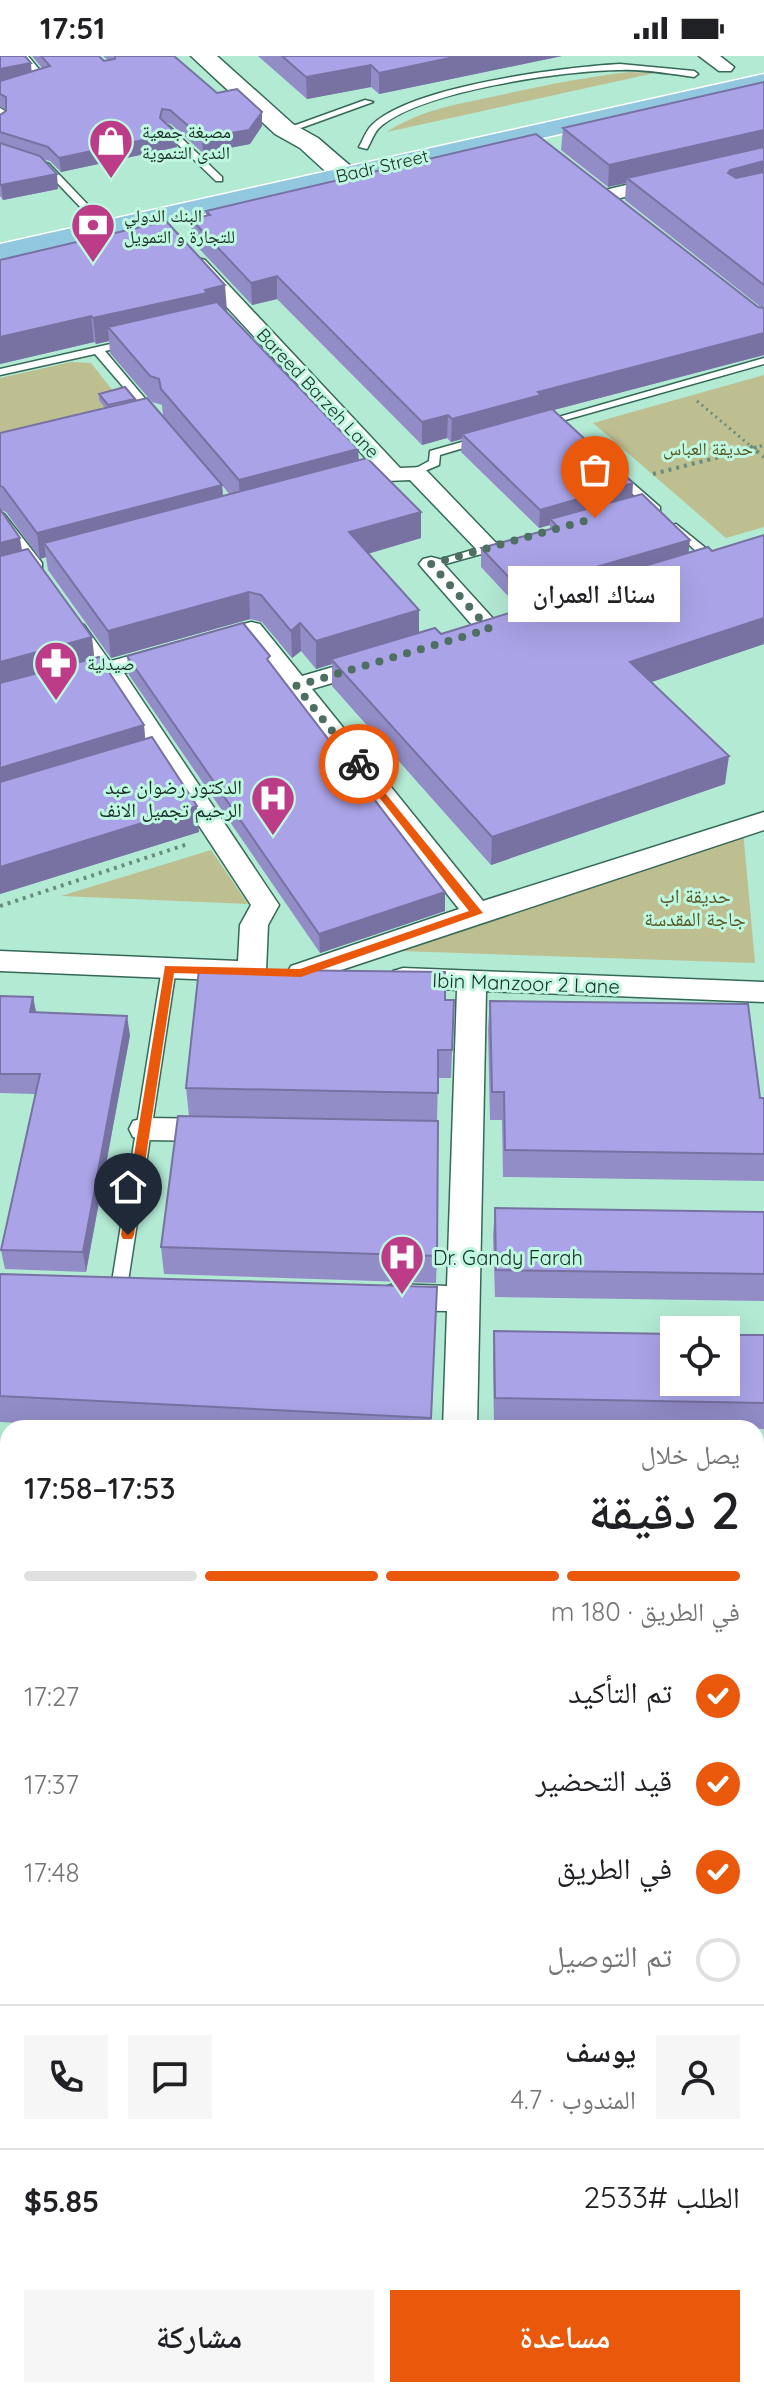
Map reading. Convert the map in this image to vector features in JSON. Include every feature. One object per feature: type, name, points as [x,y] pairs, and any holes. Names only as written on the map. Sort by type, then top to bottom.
[{"type":"main road","points":[[203,56],[291,134],[310,142]]},
{"type":"main road","points":[[223,56],[345,175]]},
{"type":"main road","name":"Badr Street","points":[[0,228],[219,179],[310,142],[364,147],[709,66],[764,58]]},
{"type":"main road","name":"Badr Street","points":[[0,252],[162,224],[345,175],[764,81]]},
{"type":"street","points":[[525,134],[548,152]]},
{"type":"street","points":[[622,210],[598,192],[691,176]]},
{"type":"street","name":"Bareed Barzeh Lane","points":[[185,249],[239,318],[385,475],[415,472]]},
{"type":"street","points":[[121,419],[155,417]]},
{"type":"street","points":[[415,472],[489,549]]},
{"type":"street","points":[[684,570],[739,554]]},
{"type":"street","points":[[431,564],[489,629]]},
{"type":"street","points":[[459,637],[519,620]]},
{"type":"street","points":[[0,700],[251,629],[477,913]]},
{"type":"street","points":[[296,686],[400,655]]},
{"type":"street","points":[[109,669],[157,754],[219,834],[265,905],[254,925],[252,971]]},
{"type":"street","points":[[301,973],[764,821]]},
{"type":"street","name":"Ibin Manzoor 2 Lane","points":[[0,961],[764,992]]},
{"type":"street","points":[[460,1420],[463,1299],[452,1135],[472,981]]},
{"type":"street","points":[[144,1129],[252,1131]]},
{"type":"street","points":[[369,1296],[463,1299]]},
{"type":"lane","points":[[0,89],[44,80],[23,56]]},
{"type":"lane","points":[[592,56],[606,56]]},
{"type":"lane","points":[[310,142],[368,102]]},
{"type":"lane","points":[[0,111],[0,125]]},
{"type":"lane","points":[[166,128],[219,179]]},
{"type":"lane","points":[[0,150],[46,166],[87,209]]},
{"type":"lane","points":[[0,372],[143,340]]},
{"type":"lane","points":[[98,350],[155,417]]},
{"type":"lane","points":[[525,428],[764,361]]},
{"type":"lane","points":[[556,419],[567,430]]},
{"type":"lane","points":[[415,472],[435,463],[434,453],[495,436]]},
{"type":"lane","points":[[602,461],[714,561]]},
{"type":"lane","points":[[634,507],[649,503]]},
{"type":"lane","points":[[0,516],[32,568],[47,579]]},
{"type":"lane","points":[[431,564],[518,540]]},
{"type":"lane","points":[[32,568],[54,562]]},
{"type":"lane","points":[[74,618],[109,669]]},
{"type":"lane","points":[[120,1288],[169,968]]},
{"type":"path","points":[[677,385],[764,457]]},
{"type":"path","points":[[625,481],[764,445]]},
{"type":"path","points":[[0,906],[219,834]]},
{"type":"green space","points":[[630,72],[655,73],[387,132],[413,118],[454,105],[563,82]]},
{"type":"green space","points":[[71,362],[91,363],[117,396],[100,400],[107,410],[0,436],[0,378]]},
{"type":"green space","name":"حديقة العباس","points":[[764,375],[764,527],[726,538],[593,423]]},
{"type":"green space","name":"حديقة اب جاجة المقدسة","points":[[743,830],[755,963],[400,951]]},
{"type":"green space","points":[[211,850],[248,904],[61,896]]},
{"type":"building","points":[[0,56],[25,56],[31,63],[0,69]]},
{"type":"building","points":[[41,56],[99,56],[104,61],[115,59],[115,56],[174,56],[217,93],[237,89],[262,112],[249,130],[202,138],[170,110],[162,109],[160,118],[176,133],[59,158],[48,147],[0,132],[0,115],[6,111],[6,97],[0,94],[0,81],[50,66]]},
{"type":"building","points":[[282,56],[459,56],[379,73],[371,65],[306,77]]},
{"type":"building","points":[[764,82],[764,130],[609,165],[563,128]]},
{"type":"building","points":[[536,134],[758,307],[764,308],[764,333],[538,392],[541,395],[452,419],[448,415],[422,422],[277,276],[251,283],[191,219],[210,215],[206,211]]},
{"type":"building","points":[[0,143],[40,156],[57,174],[1,185]]},
{"type":"building","points":[[764,147],[764,161],[728,173],[736,178],[764,172],[764,285],[627,178]]},
{"type":"building","points":[[166,221],[225,285],[205,290],[207,293],[0,337],[0,260]]},
{"type":"building","points":[[217,302],[358,449],[239,480],[161,389],[159,379],[150,376],[108,327]]},
{"type":"building","points":[[125,387],[135,399],[108,405],[99,394]]},
{"type":"building","points":[[147,398],[222,485],[37,533],[0,486],[0,433]]},
{"type":"building","points":[[552,409],[633,483],[540,510],[462,434]]},
{"type":"building","points":[[367,458],[421,512],[349,532],[419,610],[316,641],[300,623],[291,631],[261,595],[249,592],[108,631],[44,543]]},
{"type":"building","points":[[642,494],[690,540],[520,589],[481,548],[558,527],[550,519]]},
{"type":"building","points":[[0,509],[20,538],[0,543]]},
{"type":"building","points":[[764,535],[764,618],[630,662],[729,756],[492,837],[331,659],[435,628],[441,634],[542,603],[537,598],[708,547],[712,551]]},
{"type":"building","points":[[28,549],[92,637],[0,662],[0,556]]},
{"type":"building","points":[[243,623],[270,656],[267,659],[445,892],[319,934],[127,656]]},
{"type":"building","points":[[99,657],[144,725],[0,768],[0,683]]},
{"type":"building","points":[[152,737],[197,806],[0,867],[0,782]]},
{"type":"building","points":[[199,969],[445,972],[445,1000],[454,1000],[452,1050],[438,1050],[438,1093],[186,1088]]},
{"type":"building","points":[[0,996],[33,997],[30,1012],[127,1016],[83,1252],[1,1250],[40,1074],[0,1074]]},
{"type":"building","points":[[490,1001],[748,1004],[760,1098],[764,1098],[764,1154],[505,1150],[504,1092],[492,1092]]},
{"type":"building","points":[[178,1116],[438,1121],[437,1256],[161,1247]]},
{"type":"building","points":[[495,1208],[764,1212],[764,1274],[496,1270]]},
{"type":"building","points":[[0,1274],[437,1287],[431,1418],[0,1396]]},
{"type":"building","points":[[494,1331],[660,1334],[660,1396],[740,1396],[740,1335],[764,1335],[764,1403],[495,1398]]},
{"type":"way so far","points":[[359,764],[296,686],[489,629],[431,564],[595,518]]},
{"type":"place","name":"مصبغة جمعية الندى التنموية","points":[[111,180]]},
{"type":"place","name":"البنك الدولي للتجارة و التمويل","points":[[93,264]]},
{"type":"place","name":"سناك العمران","points":[[595,518]]},
{"type":"place","name":"صيدلية","points":[[56,702]]},
{"type":"place","name":"الدكتور رضوان عبد الرحيم تجميل الانف","points":[[273,837]]},
{"type":"place","name":"Dr. Gandy Farah","points":[[402,1296]]},
{"type":"route","points":[[128,1235],[169,968],[301,973],[477,913],[359,764]]}]
